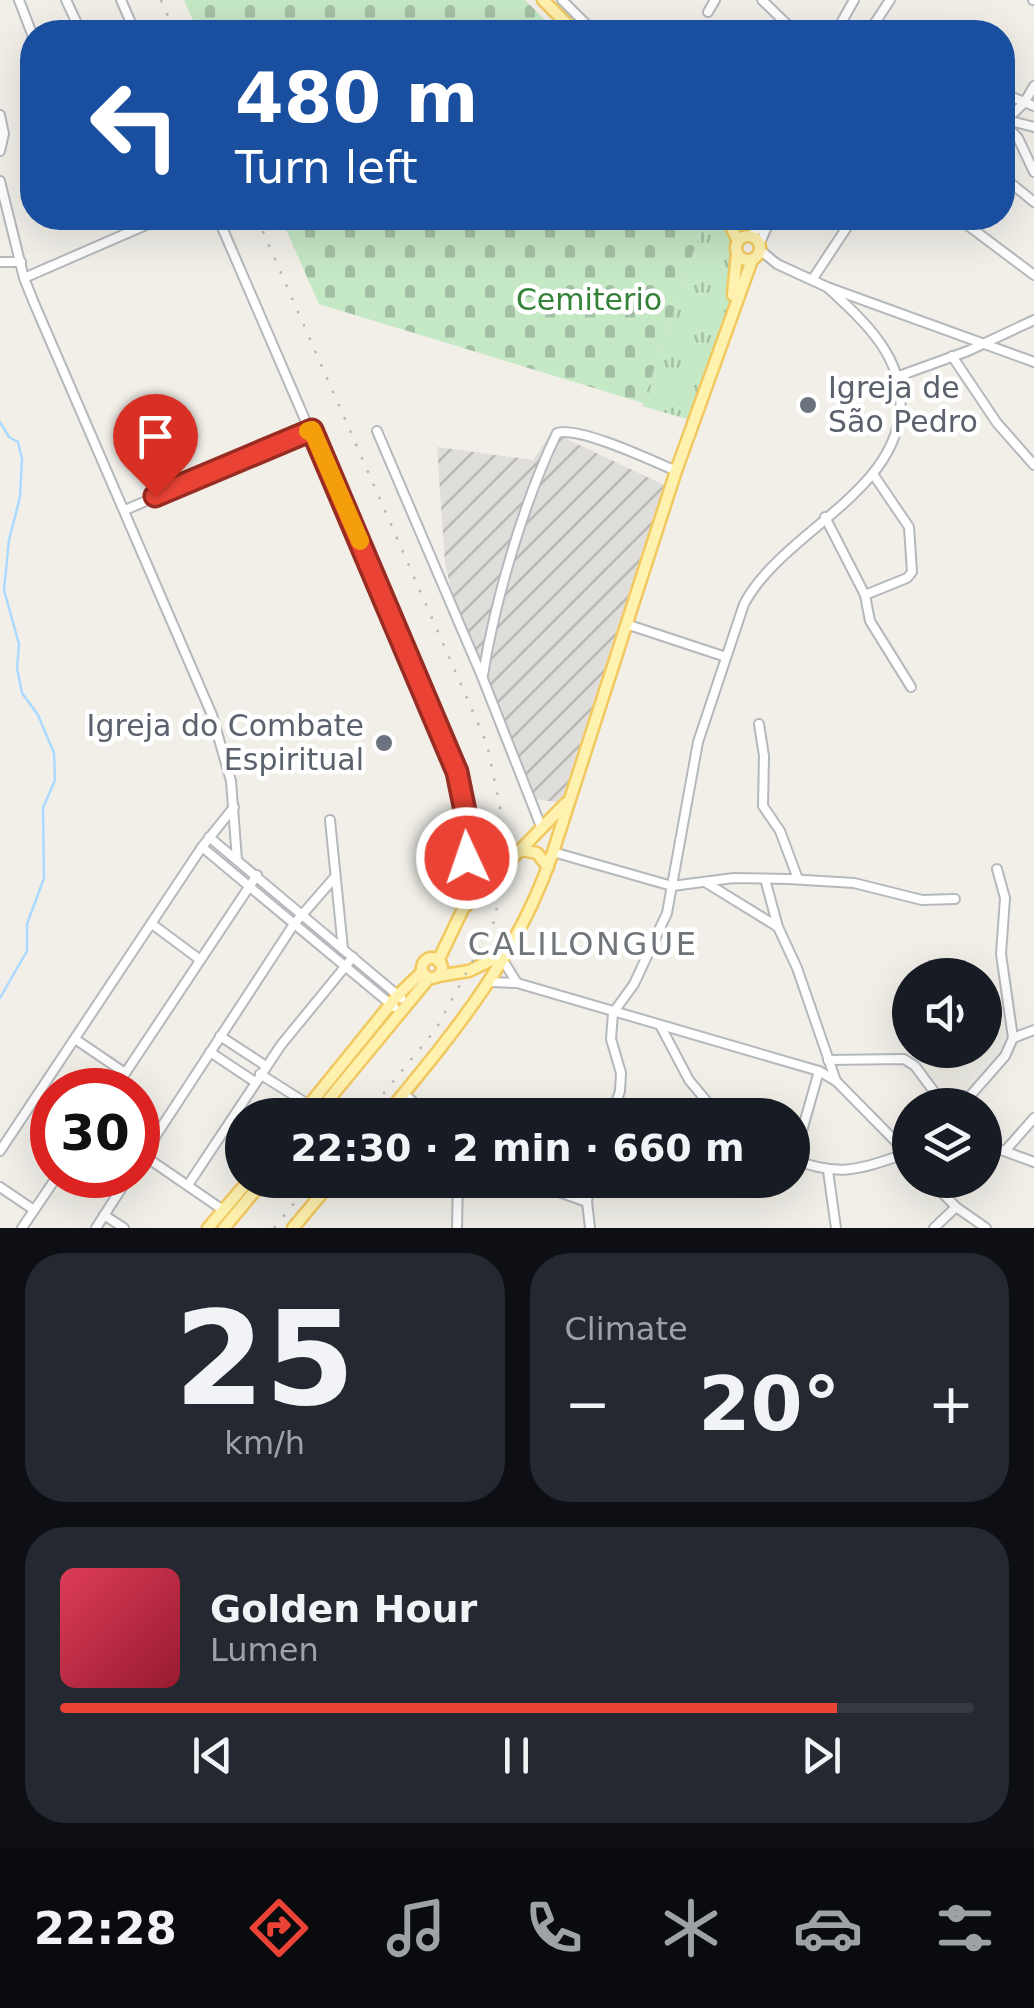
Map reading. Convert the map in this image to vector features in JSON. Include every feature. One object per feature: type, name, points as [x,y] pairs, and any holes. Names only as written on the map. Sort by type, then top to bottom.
[{"type":"main road","points":[[543,0],[563,20]]},
{"type":"main road","points":[[732,316],[748,243],[738,230]]},
{"type":"main road","points":[[401,1098],[504,962],[548,867],[676,471],[752,260],[743,259],[748,243]]},
{"type":"main road","points":[[355,1058],[395,1000],[442,969],[438,960],[462,909],[570,798]]},
{"type":"main road","points":[[520,850],[537,853],[548,867]]},
{"type":"main road","points":[[467,858],[479,872],[494,875]]},
{"type":"main road","points":[[320,1098],[405,1009],[430,976],[469,971],[511,949]]},
{"type":"main road","points":[[430,976],[426,960],[438,960]]},
{"type":"main road","points":[[469,971],[478,983],[480,998]]},
{"type":"main road","points":[[208,1228],[233,1198]]},
{"type":"main road","points":[[224,1228],[249,1198]]},
{"type":"main road","points":[[293,1228],[318,1198]]},
{"type":"street","points":[[562,0],[582,20]]},
{"type":"street","points":[[708,12],[715,0]]},
{"type":"street","points":[[762,0],[783,20]]},
{"type":"street","points":[[1015,112],[1034,86]]},
{"type":"street","points":[[1015,99],[1034,106]]},
{"type":"street","points":[[0,114],[4,134],[0,151]]},
{"type":"street","points":[[1015,135],[1034,172]]},
{"type":"street","points":[[0,182],[24,278],[212,715],[225,754],[237,860]]},
{"type":"street","points":[[24,278],[130,230]]},
{"type":"street","points":[[223,230],[457,772],[465,811],[467,858],[462,909]]},
{"type":"street","points":[[760,230],[748,243],[777,264],[827,287],[1034,362]]},
{"type":"street","points":[[812,280],[845,230]]},
{"type":"street","points":[[974,230],[1034,275]]},
{"type":"street","points":[[752,260],[777,264]]},
{"type":"street","points":[[0,262],[21,262]]},
{"type":"street","points":[[616,1098],[621,1072],[610,1039],[613,1013],[652,951],[668,913],[698,742],[753,587],[774,562],[873,474],[892,444],[899,422],[902,399],[898,376],[872,332],[827,287]]},
{"type":"street","points":[[898,376],[1034,320]]},
{"type":"street","points":[[1015,329],[1034,328]]},
{"type":"street","points":[[952,356],[997,423],[1034,465]]},
{"type":"street","points":[[125,510],[312,430]]},
{"type":"street","points":[[482,678],[504,579],[557,433],[566,430],[620,447],[676,471]]},
{"type":"street","points":[[377,431],[542,829]]},
{"type":"street","points":[[865,594],[907,578],[912,572],[910,526],[873,474]]},
{"type":"street","points":[[825,517],[865,594],[870,621],[911,688]]},
{"type":"street","points":[[626,624],[726,657]]},
{"type":"street","points":[[759,724],[764,756],[763,806],[780,831],[798,880]]},
{"type":"street","points":[[0,1151],[202,847],[234,808]]},
{"type":"street","points":[[330,820],[344,949]]},
{"type":"street","points":[[209,837],[354,957],[405,1009]]},
{"type":"street","points":[[202,847],[346,967],[395,1000]]},
{"type":"street","points":[[553,852],[672,886],[704,881],[798,880],[854,884],[922,900],[955,899]]},
{"type":"street","points":[[977,1088],[1005,1056],[1013,1038],[1002,954],[1005,898],[997,869]]},
{"type":"street","points":[[128,1068],[256,876]]},
{"type":"street","points":[[160,1128],[294,924],[335,877]]},
{"type":"street","points":[[765,879],[778,927],[836,1081]]},
{"type":"street","points":[[704,881],[778,927]]},
{"type":"street","points":[[152,924],[199,959]]},
{"type":"street","points":[[188,1185],[261,1074],[354,957]]},
{"type":"street","points":[[504,962],[516,983]]},
{"type":"street","points":[[491,982],[516,983],[815,1069],[836,1081],[892,1138]]},
{"type":"street","points":[[660,1025],[689,1080],[704,1098]]},
{"type":"street","points":[[1013,1038],[1034,1030]]},
{"type":"street","points":[[220,1036],[291,1098]]},
{"type":"street","points":[[76,1040],[118,1068]]},
{"type":"street","points":[[210,1052],[261,1074]]},
{"type":"street","points":[[808,1098],[815,1069],[827,1056],[904,1059],[915,1066],[931,1088]]},
{"type":"street","points":[[404,1094],[409,1098]]},
{"type":"street","points":[[1034,1118],[1004,1151],[1034,1162]]},
{"type":"street","points":[[810,1165],[828,1171],[892,1160]]},
{"type":"street","points":[[160,1170],[223,1210]]},
{"type":"street","points":[[828,1171],[836,1228]]},
{"type":"street","points":[[0,1187],[34,1210]]},
{"type":"street","points":[[22,1228],[42,1198]]},
{"type":"street","points":[[96,1228],[115,1198]]},
{"type":"street","points":[[457,1228],[458,1198]]},
{"type":"street","points":[[576,1198],[587,1202]]},
{"type":"street","points":[[588,1198],[590,1228]]},
{"type":"street","points":[[947,1198],[986,1228]]},
{"type":"street","points":[[934,1228],[956,1207]]},
{"type":"street","points":[[104,1215],[124,1228]]},
{"type":"shaded area","points":[[552,432],[664,485],[561,803],[534,799],[454,602],[445,563],[437,447],[533,460]]},
{"type":"green space","points":[[184,0],[525,0],[545,20],[193,20]]},
{"type":"green space","name":"Cemiterio","points":[[286,230],[701,230],[643,403],[319,304]]},
{"type":"green space","points":[[701,230],[730,230],[735,270],[733,295],[721,346],[694,421],[642,406]]},
{"type":"waterway","points":[[0,422],[9,437],[18,442],[22,459],[20,497],[9,540],[4,590],[19,644],[17,668],[22,693],[38,715],[54,753],[55,780],[43,808],[44,878],[27,924],[27,951],[0,998]]},
{"type":"railway","points":[[161,0],[170,20]]},
{"type":"railway","points":[[262,230],[487,744],[502,817],[496,918],[436,1029],[380,1098]]},
{"type":"railway","points":[[274,1228],[298,1198]]},
{"type":"slow traffic","points":[[308,431],[312,430],[360,541]]},
{"type":"place","name":"Igreja de São Pedro","points":[[808,405]]},
{"type":"place","name":"Igreja do Combate Espiritual","points":[[384,743]]},
{"type":"district","name":"CALILONGUE","points":[[583,944]]},
{"type":"route","points":[[155,496],[312,430],[457,772],[465,811],[467,858]]}]
